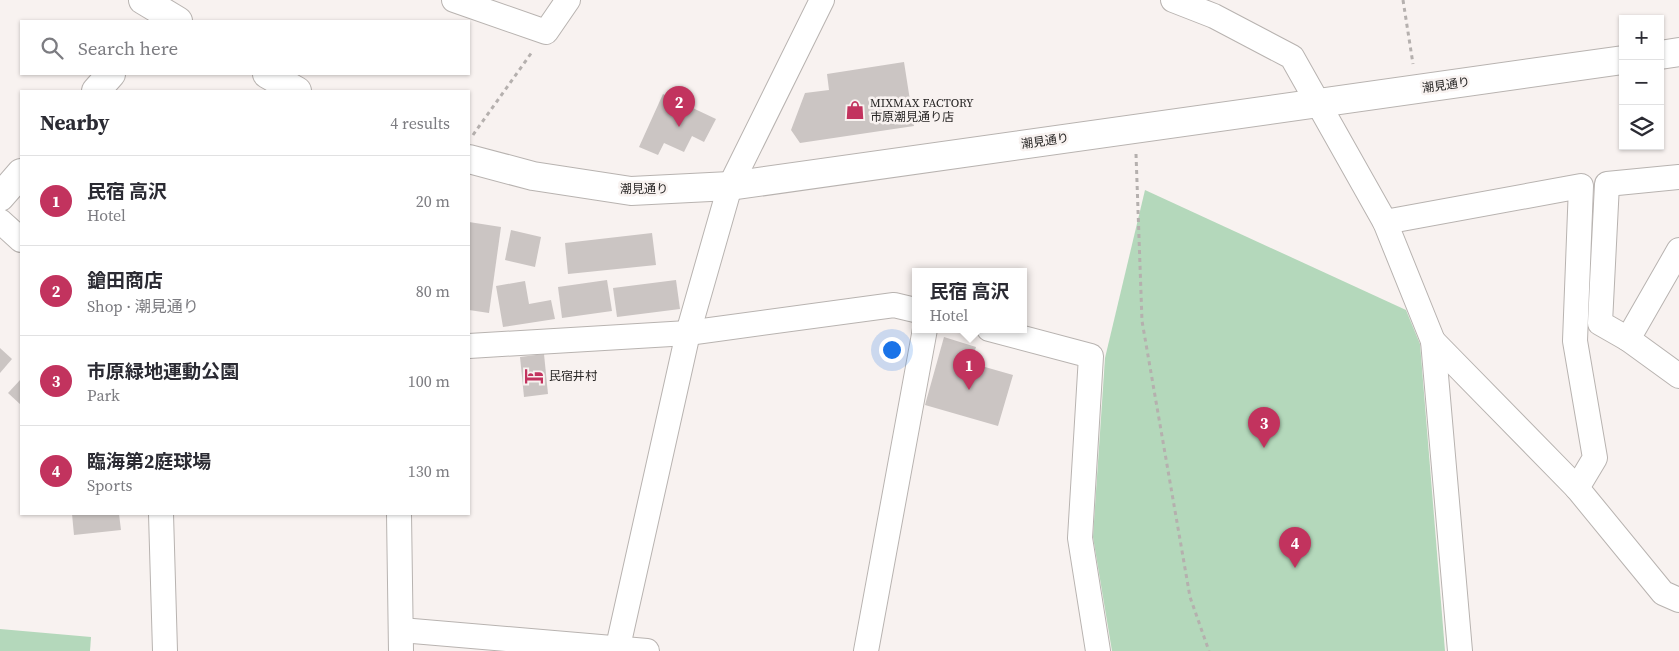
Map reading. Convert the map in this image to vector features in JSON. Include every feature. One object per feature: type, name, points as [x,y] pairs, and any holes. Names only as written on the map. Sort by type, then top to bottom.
[{"type":"street","points":[[454,0],[546,32],[568,0]]},
{"type":"street","points":[[617,649],[688,333],[730,186],[822,0]]},
{"type":"street","points":[[1173,0],[1214,16],[1292,57],[1385,222],[1433,341],[1460,651]]},
{"type":"street","points":[[1664,54],[1679,52]]},
{"type":"street","name":"潮見通り","points":[[470,159],[533,176],[631,191],[730,186],[1619,61]]},
{"type":"street","points":[[97,90],[111,75]]},
{"type":"street","points":[[269,75],[295,90]]},
{"type":"street","points":[[0,197],[20,174]]},
{"type":"street","points":[[1679,177],[1607,184],[1600,323],[1628,339],[1679,376]]},
{"type":"street","points":[[1385,222],[1581,186],[1575,341],[1595,458],[1577,488]]},
{"type":"street","points":[[0,221],[20,239]]},
{"type":"street","points":[[1628,339],[1679,250]]},
{"type":"street","points":[[470,346],[688,333],[894,305],[912,309]]},
{"type":"street","points":[[866,651],[924,333]]},
{"type":"street","points":[[1004,333],[1092,356],[1080,538],[1098,651]]},
{"type":"street","points":[[1433,341],[1577,488],[1663,594],[1679,600]]},
{"type":"street","points":[[161,515],[165,651]]},
{"type":"street","points":[[399,515],[401,641],[647,651]]},
{"type":"path","points":[[1403,0],[1416,89]]},
{"type":"path","points":[[470,141],[546,32]]},
{"type":"path","points":[[1134,128],[1142,321],[1190,597],[1209,651]]},
{"type":"green space","points":[[1145,190],[1406,310],[1420,344],[1445,651],[1112,651],[1093,537],[1105,358]]},
{"type":"green space","points":[[0,629],[91,637],[90,651],[0,651]]},
{"type":"building","name":"MIXMAX FACTORY 市原潮見通り店","points":[[904,62],[914,126],[800,143],[791,130],[805,93],[829,90],[827,74]]},
{"type":"building","points":[[663,94],[716,119],[704,142],[692,136],[684,152],[664,143],[658,155],[639,147]]},
{"type":"building","points":[[470,222],[501,227],[489,313],[470,310]]},
{"type":"building","points":[[511,230],[541,237],[535,267],[505,260]]},
{"type":"building","points":[[652,233],[656,265],[568,274],[565,243]]},
{"type":"building","points":[[607,280],[612,311],[562,318],[558,287]]},
{"type":"building","points":[[676,280],[680,309],[617,317],[613,288]]},
{"type":"building","points":[[525,281],[529,304],[551,300],[555,319],[503,327],[496,286]]},
{"type":"building","points":[[944,337],[976,347],[971,363],[1013,375],[998,426],[925,405]]},
{"type":"building","points":[[0,348],[12,359],[0,373]]},
{"type":"building","name":"民宿井村","points":[[544,354],[548,394],[524,397],[520,357]]},
{"type":"building","points":[[20,380],[20,404],[8,393]]},
{"type":"building","points":[[72,515],[119,515],[121,530],[74,535]]},
{"type":"place","name":"MIXMAX FACTORY 市原潮見通り店","points":[[855,110]]},
{"type":"place","name":"鎗田商店","points":[[679,127]]},
{"type":"place","name":"民宿井村","points":[[534,376]]},
{"type":"place","name":"民宿 高沢","points":[[969,390]]},
{"type":"place","name":"市原緑地運動公園","points":[[1264,448]]},
{"type":"place","name":"臨海第2庭球場","points":[[1295,568]]}]
